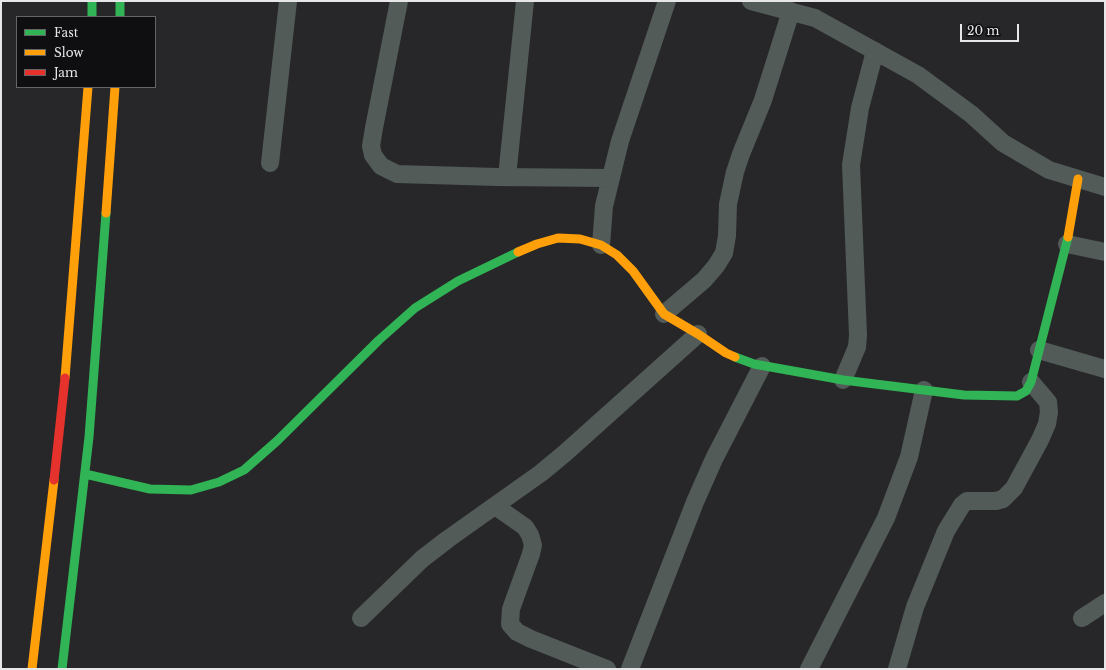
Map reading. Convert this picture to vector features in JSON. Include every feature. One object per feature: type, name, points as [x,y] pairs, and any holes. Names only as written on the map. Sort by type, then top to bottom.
[{"type":"main road","points":[[92,1],[92,16]]},
{"type":"main road","points":[[120,1],[120,16]]},
{"type":"main road","points":[[32,669],[64,394],[88,88]]},
{"type":"main road","points":[[62,669],[91,414],[115,88]]},
{"type":"main road","points":[[85,474],[150,489],[191,490],[219,482],[244,470],[277,441],[389,330],[415,308],[458,281],[537,244],[558,238],[580,239],[601,245],[617,255],[634,271],[664,314],[726,352],[754,364],[843,380],[964,395],[1017,396],[1026,391],[1031,382],[1067,244],[1078,179]]},
{"type":"street","points":[[270,163],[288,1]]},
{"type":"street","points":[[399,1],[374,128],[372,146],[374,155],[382,166],[398,174],[610,178]]},
{"type":"street","points":[[508,177],[524,1]]},
{"type":"street","points":[[601,245],[604,206],[610,178],[620,142],[667,1]]},
{"type":"street","points":[[751,1],[802,9],[815,18],[918,75],[971,114],[1003,143],[1049,170],[1105,187]]},
{"type":"street","points":[[664,314],[704,280],[716,266],[724,253],[728,204],[735,172],[763,100],[802,9]]},
{"type":"street","points":[[843,380],[857,347],[858,335],[852,165],[860,108],[875,51]]},
{"type":"street","points":[[1067,244],[1105,252]]},
{"type":"street","points":[[361,618],[422,559],[541,473],[698,334]]},
{"type":"street","points":[[1039,350],[1105,369]]},
{"type":"street","points":[[630,669],[695,502],[714,459],[762,366]]},
{"type":"street","points":[[897,669],[915,607],[946,531],[962,505],[967,501],[996,501],[1003,499],[1014,488],[1040,440],[1047,424],[1049,412],[1048,402],[1031,382]]},
{"type":"street","points":[[810,669],[891,504],[909,457],[924,390]]},
{"type":"street","points":[[495,506],[525,527],[530,535],[532,545],[531,554],[510,609],[510,624],[517,632],[531,639],[608,669]]},
{"type":"street","points":[[1082,618],[1105,603]]},
{"type":"traffic: fast","points":[[92,1],[92,16]]},
{"type":"traffic: fast","points":[[120,1],[120,16]]},
{"type":"traffic: fast","points":[[62,669],[89,437],[106,213]]},
{"type":"traffic: fast","points":[[735,357],[754,364],[843,380],[964,395],[1017,396],[1026,391],[1031,382],[1068,237]]},
{"type":"traffic: fast","points":[[85,474],[150,489],[191,490],[219,482],[244,470],[277,441],[379,340],[415,308],[458,281],[518,252]]},
{"type":"traffic: slow","points":[[65,378],[88,88]]},
{"type":"traffic: slow","points":[[106,213],[115,88]]},
{"type":"traffic: slow","points":[[1068,237],[1078,179]]},
{"type":"traffic: slow","points":[[518,252],[537,244],[558,238],[580,239],[601,245],[617,255],[633,271],[664,314],[726,353],[735,357]]},
{"type":"traffic: slow","points":[[32,669],[54,480]]},
{"type":"traffic: jam","points":[[54,480],[65,378]]}]
